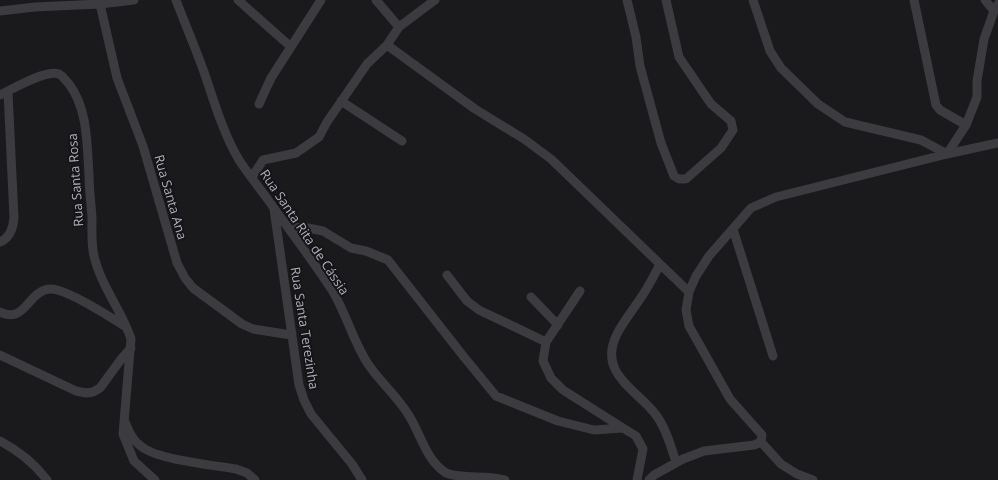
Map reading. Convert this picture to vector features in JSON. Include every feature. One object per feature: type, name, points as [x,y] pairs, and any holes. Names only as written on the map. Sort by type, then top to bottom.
[{"type":"street","points":[[0,11],[35,7],[100,4],[134,0]]},
{"type":"street","name":"Rua Santa Rita de Cássia","points":[[176,0],[226,134],[239,159],[332,291],[346,318],[353,337],[367,363],[374,374],[401,403],[409,415],[423,447],[435,464],[452,477],[467,480],[486,478],[505,480]]},
{"type":"street","points":[[238,0],[290,47]]},
{"type":"street","points":[[259,104],[270,78],[321,0]]},
{"type":"street","points":[[376,0],[399,28]]},
{"type":"street","points":[[252,177],[263,160],[296,153],[319,137],[327,122],[367,64],[387,45],[399,28],[434,0]]},
{"type":"street","points":[[627,0],[636,37],[640,66],[661,143],[674,176],[680,179],[686,179],[721,148],[733,130],[731,121],[711,104],[679,57],[666,0]]},
{"type":"street","points":[[753,0],[770,51],[781,68],[818,104],[845,122],[920,140],[947,154]]},
{"type":"street","points":[[914,0],[936,105],[940,110],[966,125]]},
{"type":"street","points":[[947,154],[966,125],[977,97],[984,39],[996,8],[985,0]]},
{"type":"street","name":"Rua Santa Ana","points":[[100,4],[117,78],[143,146],[177,263],[185,278],[193,288],[242,324],[254,329],[291,334]]},
{"type":"street","points":[[387,45],[475,109],[508,128],[551,159],[689,292]]},
{"type":"street","name":"Rua Santa Rosa","points":[[4,94],[40,76],[58,73],[78,97],[84,121],[87,144],[94,258],[111,298],[127,327],[131,339],[123,434],[134,461],[155,480]]},
{"type":"street","points":[[0,242],[6,240],[14,226],[4,94]]},
{"type":"street","points":[[341,101],[402,141]]},
{"type":"street","points":[[761,442],[762,435],[730,399],[689,326],[686,310],[689,292],[696,276],[709,256],[751,208],[776,197],[947,154],[996,146]]},
{"type":"street","name":"Rua Santa Terezinha","points":[[274,208],[296,373],[299,385],[311,414],[352,464],[362,480]]},
{"type":"street","points":[[288,227],[308,228],[323,231],[351,248],[388,260],[496,396],[558,421],[594,430],[623,428]]},
{"type":"street","points":[[733,228],[773,356]]},
{"type":"street","points":[[660,264],[648,287],[617,335],[611,353],[615,371],[630,389],[656,415],[664,430],[676,462]]},
{"type":"street","points":[[447,275],[467,301],[479,310],[546,342]]},
{"type":"street","points":[[0,312],[6,315],[15,315],[23,310],[36,294],[44,290],[53,289],[62,291],[99,310],[127,327]]},
{"type":"street","points":[[580,291],[546,342],[543,361],[551,378],[563,390],[636,436],[643,449],[637,480]]},
{"type":"street","points":[[531,297],[558,325]]},
{"type":"street","points":[[0,355],[76,391],[86,393],[93,392],[100,388],[131,348]]},
{"type":"street","points":[[124,419],[135,441],[142,448],[162,456],[236,469],[247,473],[255,480]]},
{"type":"street","points":[[0,441],[10,446],[29,460],[48,480]]},
{"type":"street","points":[[649,480],[654,475],[676,462],[704,451],[754,445],[761,442]]},
{"type":"street","points":[[761,442],[781,464],[797,474],[813,480]]}]
